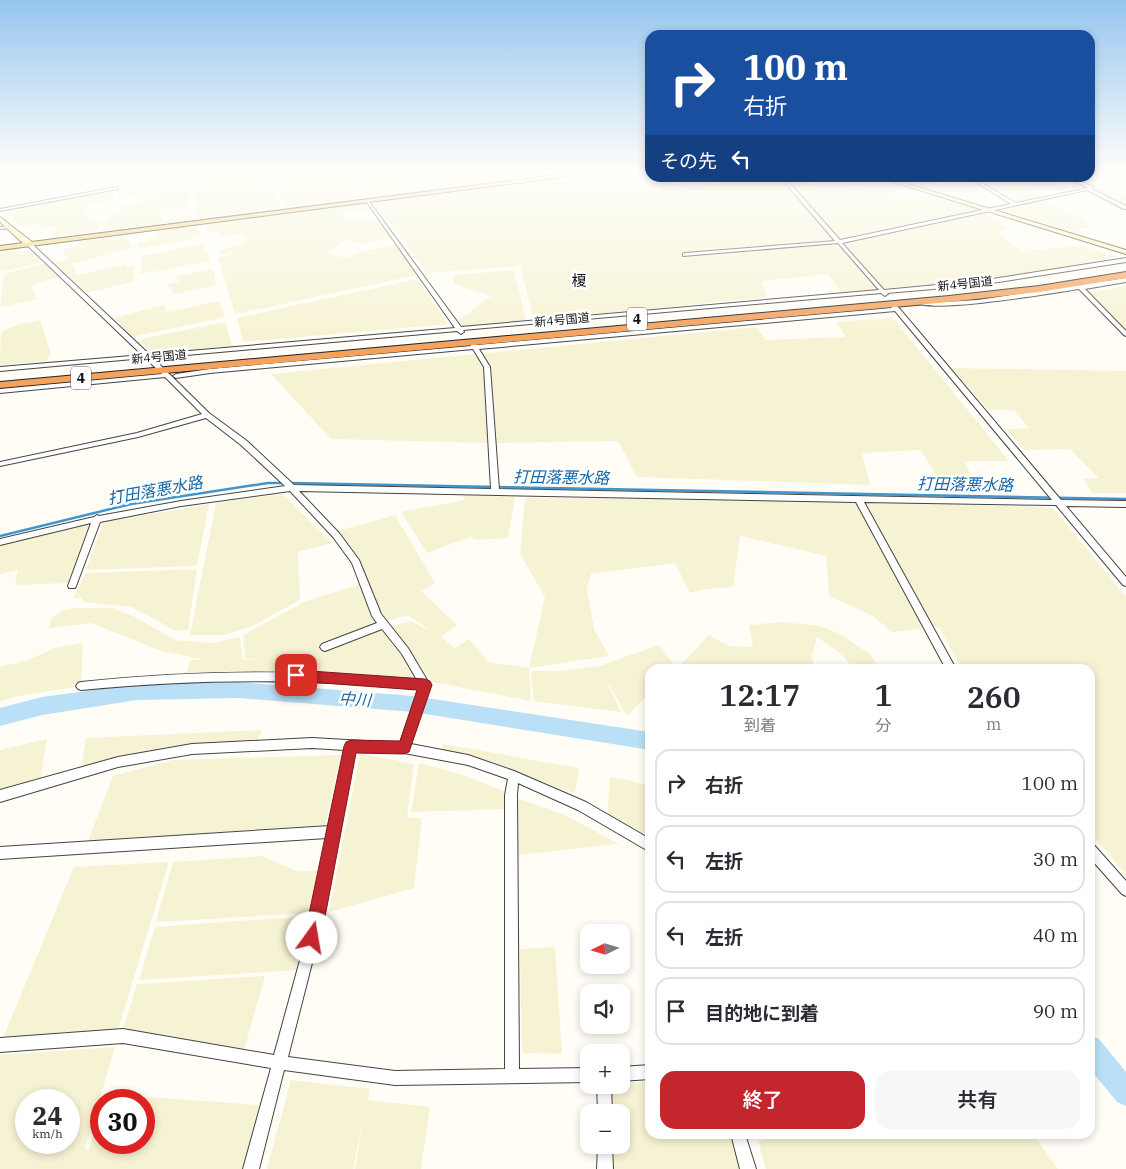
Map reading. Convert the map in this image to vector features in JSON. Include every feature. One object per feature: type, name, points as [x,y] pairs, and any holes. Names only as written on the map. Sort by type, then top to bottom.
[{"type":"highway","name":"新4号国道","points":[[0,385],[164,373],[473,345],[889,300],[1126,266]]},
{"type":"highway","name":"新4号国道","points":[[0,375],[154,358],[461,332],[889,300],[915,302],[1029,290],[1126,275]]},
{"type":"main road","points":[[10,229],[29,244]]},
{"type":"main road","points":[[0,248],[151,229]]},
{"type":"main road","points":[[1050,229],[1126,252]]},
{"type":"street","points":[[388,229],[461,332]]},
{"type":"street","points":[[827,229],[889,300],[1126,583]]},
{"type":"street","points":[[685,255],[838,242],[901,229]]},
{"type":"street","points":[[29,244],[154,358],[164,373],[206,415],[244,443],[292,488],[336,535],[356,562],[377,616],[405,651],[425,685],[404,748]]},
{"type":"street","points":[[889,300],[1126,260]]},
{"type":"street","points":[[915,302],[951,304],[1081,288],[1126,280]]},
{"type":"street","points":[[1081,288],[1126,334]]},
{"type":"street","points":[[473,345],[486,367],[495,492]]},
{"type":"street","points":[[0,369],[86,365],[131,358]]},
{"type":"street","points":[[176,376],[222,367]]},
{"type":"street","points":[[0,391],[164,373]]},
{"type":"street","points":[[0,464],[146,433],[206,415]]},
{"type":"street","points":[[0,542],[97,518],[245,493],[292,488],[1126,504]]},
{"type":"street","points":[[859,500],[948,664]]},
{"type":"street","points":[[72,586],[97,518]]},
{"type":"street","points":[[325,647],[384,624]]},
{"type":"street","points":[[80,686],[148,680],[269,675],[378,680],[425,685]]},
{"type":"street","points":[[0,796],[118,762],[192,749],[312,743],[404,748],[468,760],[514,776],[582,806],[645,843]]},
{"type":"street","points":[[251,1169],[281,1063],[317,920],[351,746]]},
{"type":"street","points":[[512,1076],[511,795],[514,776]]},
{"type":"street","points":[[0,853],[333,832]]},
{"type":"street","points":[[1095,855],[1126,890]]},
{"type":"street","points":[[0,1045],[123,1036],[281,1063],[395,1078],[580,1076]]},
{"type":"street","points":[[630,1073],[645,1072]]},
{"type":"street","points":[[739,1139],[748,1169]]},
{"type":"street","points":[[605,1154],[605,1169]]},
{"type":"shaded area","points":[[56,229],[99,229],[98,231],[54,237]]},
{"type":"shaded area","points":[[103,229],[123,229],[103,231]]},
{"type":"shaded area","points":[[199,229],[200,236],[140,249],[137,243],[157,239],[153,230]]},
{"type":"shaded area","points":[[207,229],[383,229],[390,238],[361,244],[347,240],[327,253],[347,258],[361,251],[395,245],[417,275],[235,314],[218,258],[234,254],[232,252],[222,254],[220,250],[247,243],[242,233],[220,236],[218,230],[208,232]]},
{"type":"shaded area","points":[[395,229],[1008,229],[996,232],[1022,251],[1082,246],[1118,257],[1016,276],[842,293],[828,274],[762,281],[767,297],[534,320],[520,266],[427,273]]},
{"type":"shaded area","points":[[1060,229],[1082,229],[1079,229],[1085,233],[1078,234]]},
{"type":"shaded area","points":[[126,236],[132,248],[72,264],[78,275],[125,264],[127,267],[135,266],[133,282],[87,293],[55,263],[68,260],[62,250],[78,246],[78,241]]},
{"type":"shaded area","points":[[203,244],[210,261],[140,274],[142,256]]},
{"type":"shaded area","points":[[16,248],[18,252],[31,250],[43,262],[0,272],[0,250]]},
{"type":"shaded area","points":[[47,263],[60,277],[37,283],[32,288],[37,299],[0,307],[4,274]]},
{"type":"shaded area","points":[[213,269],[216,285],[174,294],[167,284],[179,282],[175,276]]},
{"type":"shaded area","points":[[514,270],[526,320],[463,326],[459,320],[491,296],[454,284],[453,275]]},
{"type":"shaded area","points":[[417,279],[448,324],[243,342],[237,318]]},
{"type":"shaded area","points":[[1126,286],[1126,328],[1091,293]]},
{"type":"shaded area","points":[[219,301],[225,317],[132,337],[114,318],[164,305],[167,312]]},
{"type":"shaded area","points":[[893,318],[1009,461],[964,461],[977,487],[940,482],[921,450],[862,453],[870,485],[637,477],[618,441],[493,443],[331,439],[271,374],[756,327],[765,340],[846,337],[836,322]]},
{"type":"shaded area","points":[[40,320],[51,354],[46,361],[0,365],[1,332],[17,325]]},
{"type":"shaded area","points":[[225,322],[232,346],[155,353],[138,342],[142,339]]},
{"type":"shaded area","points":[[952,368],[1126,371],[1126,493],[1093,493],[1083,479],[1099,478],[1070,449],[1024,450],[1006,429],[1029,428],[1014,410],[988,410]]},
{"type":"shaded area","points":[[282,494],[332,543],[298,552],[300,600],[252,626],[224,635],[190,635],[216,503]]},
{"type":"shaded area","points":[[462,495],[515,497],[508,538],[476,540],[470,537],[427,553],[401,512],[465,500]]},
{"type":"shaded area","points":[[525,498],[876,500],[1053,508],[1126,597],[1126,875],[1095,838],[1095,664],[959,664],[939,627],[892,632],[873,616],[829,596],[826,556],[740,536],[733,587],[707,589],[690,593],[675,563],[591,574],[587,589],[594,629],[609,656],[529,668],[545,597],[520,554]]},
{"type":"shaded area","points":[[209,504],[197,566],[86,570],[103,522]]},
{"type":"shaded area","points":[[395,515],[435,583],[421,591],[457,625],[441,637],[455,648],[469,639],[489,662],[529,668],[531,701],[432,682],[391,626],[411,621],[433,632],[407,615],[388,621],[379,611],[360,561],[338,531]]},
{"type":"shaded area","points":[[93,522],[70,583],[15,585],[18,570],[0,574],[0,545]]},
{"type":"shaded area","points":[[197,569],[188,630],[176,631],[132,607],[84,602],[81,598],[73,599],[86,573]]},
{"type":"shaded area","points":[[360,584],[382,626],[421,684],[325,674],[185,676],[191,660],[205,660],[161,651],[91,623],[49,628],[51,618],[64,610],[76,608],[113,608],[135,617],[175,640],[212,643],[240,637],[243,660],[272,658],[245,659],[243,635],[304,602]]},
{"type":"shaded area","points":[[782,622],[820,626],[838,633],[870,654],[877,664],[850,664],[840,653],[817,637],[812,656],[814,664],[682,664],[709,635],[729,646],[753,647],[749,625]]},
{"type":"shaded area","points":[[83,643],[81,686],[14,697],[0,702],[0,667],[28,660],[55,648]]},
{"type":"shaded area","points":[[659,645],[674,664],[645,664],[645,698],[627,716],[604,675],[621,712],[534,701],[531,671],[559,671],[599,666]]},
{"type":"shaded area","points":[[262,730],[257,741],[81,769],[86,738]]},
{"type":"shaded area","points":[[47,739],[40,782],[0,792],[0,750]]},
{"type":"shaded area","points":[[443,744],[579,768],[575,793],[442,750]]},
{"type":"shaded area","points":[[360,754],[414,764],[407,818],[422,818],[414,888],[329,912]]},
{"type":"shaded area","points":[[341,755],[325,825],[88,841],[113,776],[173,760]]},
{"type":"shaded area","points":[[419,763],[463,775],[506,792],[506,809],[411,812]]},
{"type":"shaded area","points":[[610,777],[645,784],[645,837],[607,815]]},
{"type":"shaded area","points":[[516,798],[565,815],[619,844],[517,855]]},
{"type":"shaded area","points":[[262,856],[299,872],[320,870],[312,913],[156,922],[173,862]]},
{"type":"shaded area","points":[[169,862],[116,1036],[0,1045],[74,867]]},
{"type":"shaded area","points":[[310,916],[299,970],[139,980],[155,927]]},
{"type":"shaded area","points":[[555,947],[562,1054],[522,1053],[520,949]]},
{"type":"shaded area","points":[[265,976],[244,1050],[121,1036],[137,984]]},
{"type":"shaded area","points":[[115,1047],[103,1089],[90,1089],[90,1132],[85,1149],[89,1149],[90,1145],[90,1154],[155,1154],[155,1098],[261,1105],[245,1169],[0,1169],[0,1055]]},
{"type":"shaded area","points":[[291,1080],[370,1089],[368,1100],[430,1107],[421,1169],[355,1169],[363,1121],[353,1169],[267,1169]]},
{"type":"shaded area","points":[[645,1081],[645,1139],[739,1139],[748,1169],[605,1169],[605,1154],[630,1154],[630,1104],[605,1104],[604,1094],[630,1094],[630,1083]]},
{"type":"shaded area","points":[[765,1139],[1037,1139],[1058,1169],[766,1169],[758,1141]]},
{"type":"waterway","points":[[0,246],[136,229]]},
{"type":"waterway","name":"打田落悪水路","points":[[0,536],[131,504],[268,483],[283,483]]},
{"type":"waterway","name":"打田落悪水路","points":[[291,483],[1126,499]]},
{"type":"waterway","name":"中川","points":[[0,717],[42,706],[137,692],[238,690],[413,704],[645,740]]},
{"type":"waterway","name":"中川","points":[[1095,1054],[1126,1093]]},
{"type":"district","name":"榎","points":[[579,281]]},
{"type":"route","points":[[296,675],[425,685],[404,748],[351,746],[312,938]]}]
